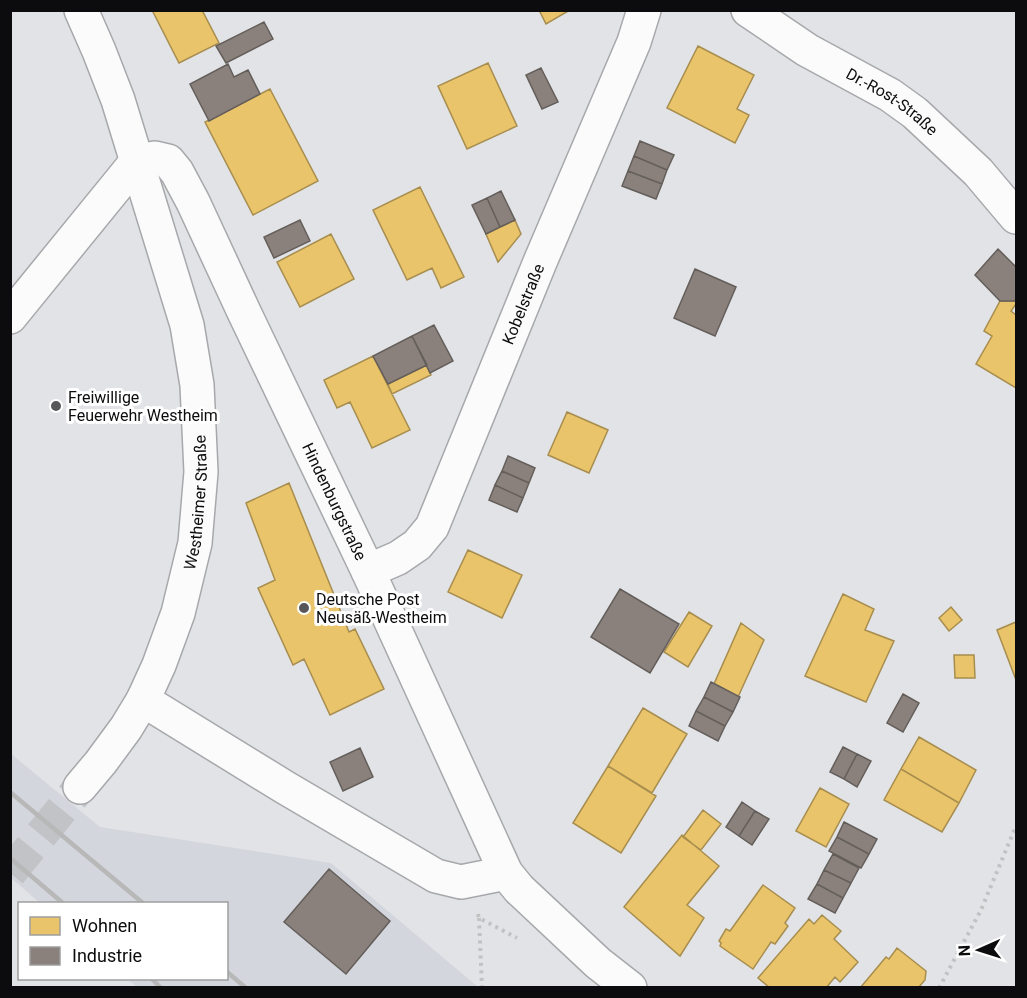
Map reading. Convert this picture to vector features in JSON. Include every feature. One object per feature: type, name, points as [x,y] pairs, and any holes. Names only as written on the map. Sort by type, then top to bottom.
[{"type":"street","name":"Westheimer Straße","points":[[80,787],[126,728],[143,700],[159,665],[178,613],[195,543],[201,472],[197,385],[189,333],[118,100],[81,10]]},
{"type":"street","name":"Kobelstraße","points":[[368,571],[398,558],[417,545],[432,527],[540,262],[634,42],[644,10]]},
{"type":"street","name":"Dr.-Rost-Straße","points":[[748,10],[807,50],[890,95],[915,113],[978,172],[1017,217]]},
{"type":"street","name":"Hindenburgstraße","points":[[137,161],[155,158],[168,161],[177,172],[193,202],[368,571],[506,873],[519,889],[598,963],[630,987]]},
{"type":"street","points":[[10,316],[137,161]]},
{"type":"street","points":[[143,700],[286,788],[436,876],[461,882],[506,873]]},
{"type":"path","points":[[939,987],[981,910],[1017,826]]},
{"type":"path","points":[[479,918],[482,987]]},
{"type":"shaded area","points":[[10,753],[100,827],[331,863],[478,987],[137,987],[128,980],[228,980],[228,902],[39,902],[11,878]]},
{"type":"building: Wohnen","points":[[152,10],[202,10],[219,43],[179,63]]},
{"type":"building: Wohnen","points":[[539,10],[570,10],[546,24]]},
{"type":"building: Wohnen","points":[[698,46],[754,75],[737,109],[749,115],[735,143],[667,108]]},
{"type":"building: Wohnen","points":[[488,63],[517,126],[467,149],[438,86]]},
{"type":"building: Wohnen","points":[[270,89],[318,181],[253,215],[205,122]]},
{"type":"building: Wohnen","points":[[420,187],[464,277],[441,288],[432,268],[407,280],[373,210]]},
{"type":"building: Wohnen","points":[[515,220],[521,234],[498,262],[486,234]]},
{"type":"building: Wohnen","points":[[331,234],[354,279],[300,307],[277,262]]},
{"type":"building: Wohnen","points":[[1000,301],[1016,301],[1011,311],[1016,315],[1016,388],[976,364],[992,336],[984,331]]},
{"type":"building: Wohnen","points":[[373,356],[410,430],[372,448],[350,402],[337,408],[324,380]]},
{"type":"building: Wohnen","points":[[427,365],[431,375],[392,394],[388,384]]},
{"type":"building: Wohnen","points":[[567,412],[608,430],[589,473],[548,455]]},
{"type":"building: Wohnen","name":"Deutsche Post Neusäß-Westheim","points":[[289,483],[349,632],[355,629],[384,689],[330,715],[304,659],[293,665],[258,588],[275,580],[246,503]]},
{"type":"building: Wohnen","points":[[468,550],[522,575],[502,618],[448,592]]},
{"type":"building: Wohnen","points":[[843,594],[874,609],[865,630],[894,641],[866,702],[805,676]]},
{"type":"building: Wohnen","points":[[951,607],[962,620],[949,631],[939,618]]},
{"type":"building: Wohnen","points":[[689,612],[712,626],[688,667],[664,652]]},
{"type":"building: Wohnen","points":[[1016,622],[1016,680],[997,630]]},
{"type":"building: Wohnen","points":[[741,623],[764,640],[738,697],[714,684]]},
{"type":"building: Wohnen","points":[[954,655],[974,655],[975,678],[955,678]]},
{"type":"building: Wohnen","points":[[643,708],[687,734],[652,793],[608,766]]},
{"type":"building: Wohnen","points":[[919,737],[976,770],[959,803],[901,769]]},
{"type":"building: Wohnen","points":[[608,766],[656,796],[621,853],[573,823]]},
{"type":"building: Wohnen","points":[[901,769],[959,803],[942,832],[884,800]]},
{"type":"building: Wohnen","points":[[820,788],[849,804],[826,847],[796,831]]},
{"type":"building: Wohnen","points":[[703,810],[721,824],[701,850],[683,837]]},
{"type":"building: Wohnen","points":[[682,835],[719,866],[687,905],[704,918],[680,956],[624,907]]},
{"type":"building: Wohnen","points":[[763,885],[795,908],[785,923],[788,926],[775,944],[771,942],[753,969],[720,946],[719,941],[726,929],[730,931]]},
{"type":"building: Wohnen","points":[[822,915],[841,931],[834,939],[858,962],[840,982],[835,977],[826,988],[770,988],[758,978],[809,919],[814,924]]},
{"type":"building: Wohnen","points":[[897,948],[926,971],[925,980],[918,988],[860,988],[886,957],[889,959]]},
{"type":"building: Industrie","points":[[264,22],[273,39],[226,63],[216,46]]},
{"type":"building: Industrie","points":[[228,64],[234,77],[248,70],[260,94],[209,121],[190,84]]},
{"type":"building: Industrie","points":[[541,68],[558,102],[542,109],[526,75]]},
{"type":"building: Industrie","points":[[640,141],[674,155],[667,170],[634,156]]},
{"type":"building: Industrie","points":[[634,156],[667,170],[662,184],[628,171]]},
{"type":"building: Industrie","points":[[628,171],[662,184],[656,199],[622,186]]},
{"type":"building: Industrie","points":[[501,191],[515,220],[500,227],[487,198]]},
{"type":"building: Industrie","points":[[487,198],[500,227],[486,234],[472,205]]},
{"type":"building: Industrie","points":[[300,220],[310,241],[274,258],[264,237]]},
{"type":"building: Industrie","points":[[998,249],[1016,267],[1016,301],[1000,301],[975,275]]},
{"type":"building: Industrie","points":[[695,269],[736,287],[715,336],[674,318]]},
{"type":"building: Industrie","points":[[434,325],[453,361],[430,373],[412,336]]},
{"type":"building: Industrie","points":[[412,336],[427,365],[388,384],[373,356]]},
{"type":"building: Industrie","points":[[508,456],[535,468],[529,483],[502,471]]},
{"type":"building: Industrie","points":[[502,471],[529,483],[523,498],[495,485]]},
{"type":"building: Industrie","points":[[495,485],[523,498],[517,512],[489,500]]},
{"type":"building: Industrie","points":[[620,589],[679,624],[650,673],[591,637]]},
{"type":"building: Industrie","points":[[711,682],[740,697],[733,712],[704,697]]},
{"type":"building: Industrie","points":[[903,694],[919,703],[903,732],[887,723]]},
{"type":"building: Industrie","points":[[704,697],[733,712],[725,726],[696,711]]},
{"type":"building: Industrie","points":[[696,711],[725,726],[718,741],[689,726]]},
{"type":"building: Industrie","points":[[843,747],[857,754],[844,779],[830,772]]},
{"type":"building: Industrie","points":[[360,748],[373,777],[343,791],[330,762]]},
{"type":"building: Industrie","points":[[857,754],[871,761],[857,787],[844,779]]},
{"type":"building: Industrie","points":[[742,802],[755,811],[739,836],[726,827]]},
{"type":"building: Industrie","points":[[755,811],[769,819],[752,845],[739,836]]},
{"type":"building: Industrie","points":[[844,822],[877,839],[869,854],[837,837]]},
{"type":"building: Industrie","points":[[837,837],[869,854],[861,868],[829,851]]},
{"type":"building: Industrie","points":[[833,854],[859,868],[851,883],[824,870]]},
{"type":"building: Industrie","points":[[329,869],[390,921],[346,974],[284,922]]},
{"type":"building: Industrie","points":[[824,870],[851,883],[843,898],[817,884]]},
{"type":"building: Industrie","points":[[817,884],[843,898],[835,913],[808,899]]},
{"type":"tunnel","points":[[10,873],[80,787]]},
{"type":"railway","points":[[10,792],[142,902]]},
{"type":"railway","points":[[10,858],[62,902]]},
{"type":"railway","points":[[228,973],[246,988]]},
{"type":"railway","points":[[153,980],[161,988]]},
{"type":"place","name":"Freiwillige Feuerwehr Westheim","points":[[56,406]]},
{"type":"place","name":"Deutsche Post Neusäß-Westheim","points":[[304,608]]}]
